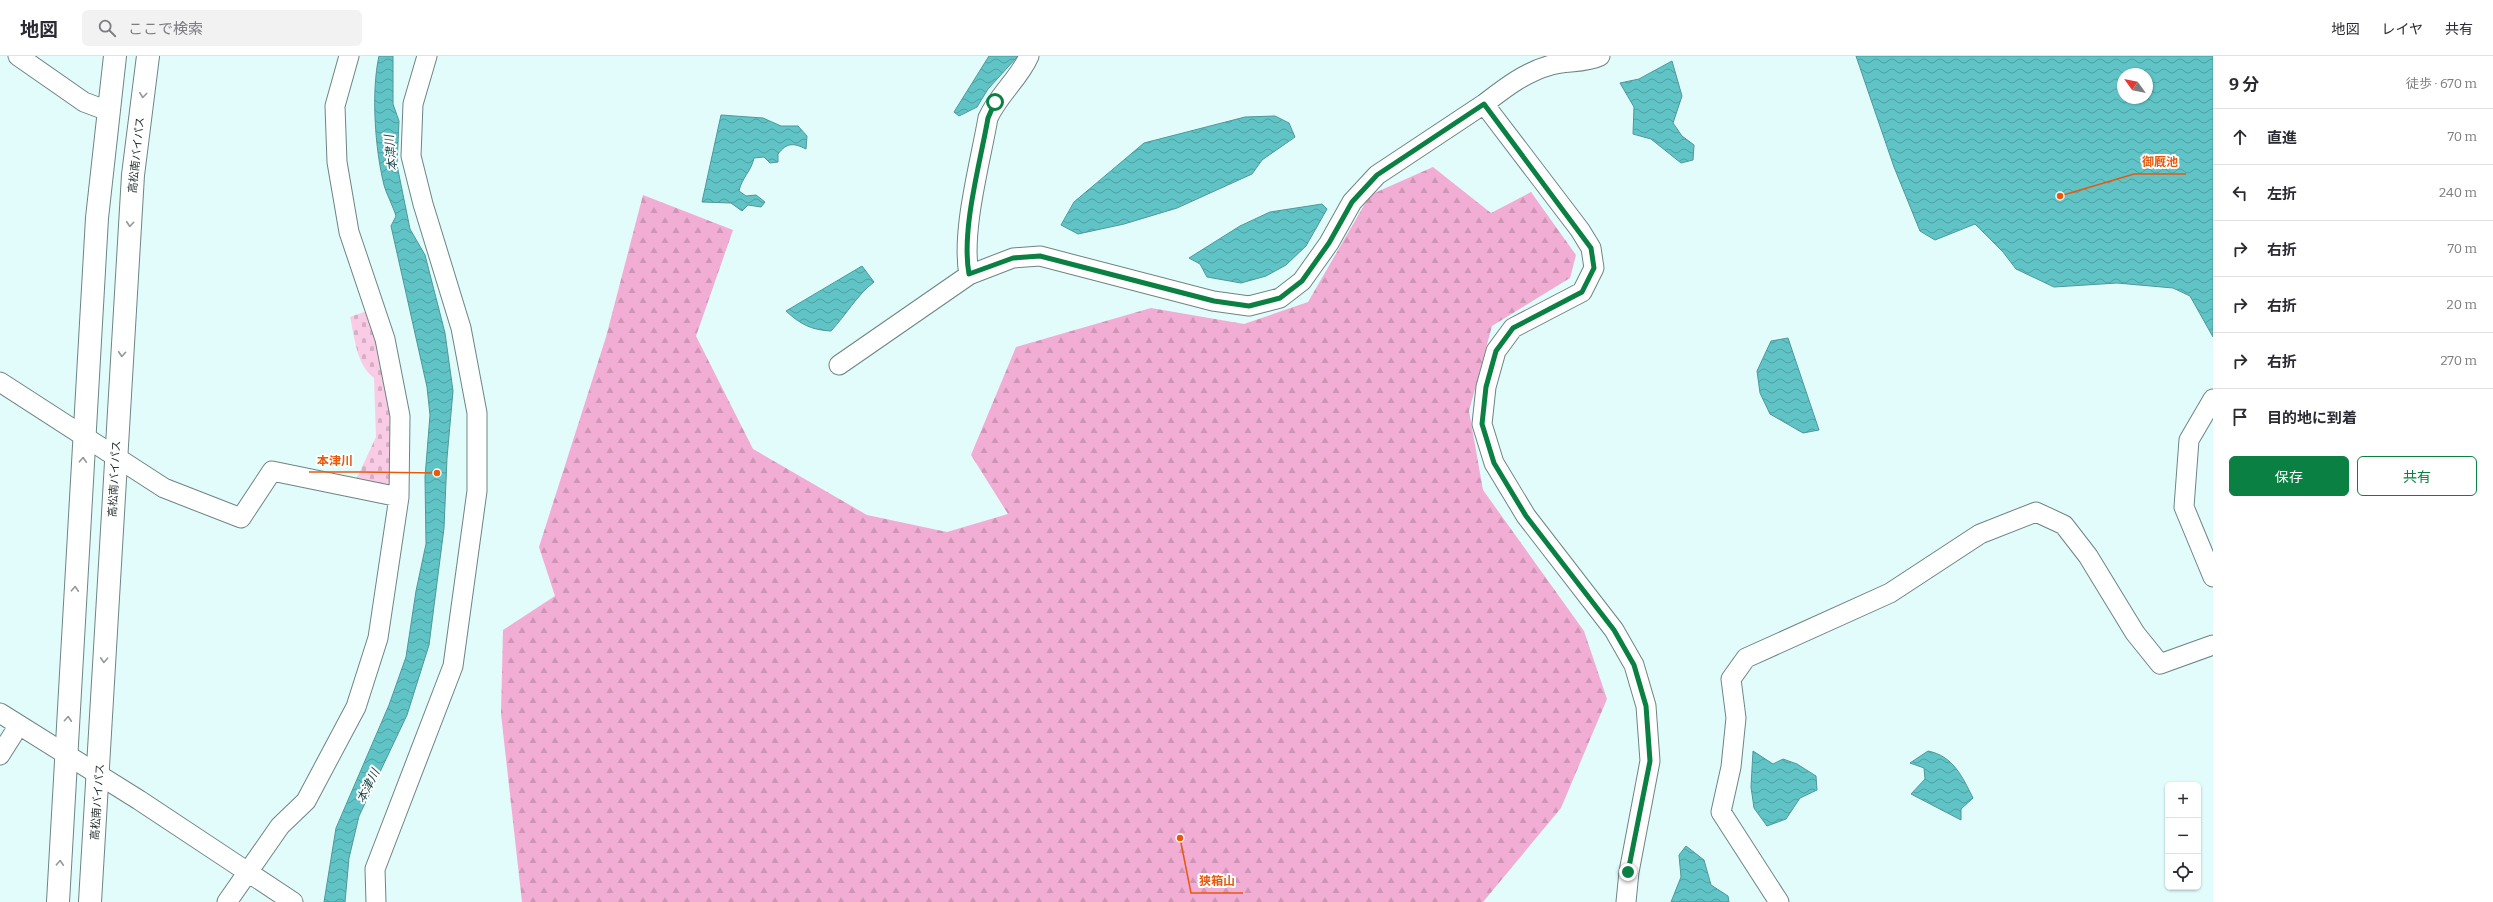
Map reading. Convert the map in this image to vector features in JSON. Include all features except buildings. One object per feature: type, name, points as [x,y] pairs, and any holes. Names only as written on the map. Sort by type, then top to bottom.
[{"type":"highway","points":[[58,902],[65,754],[97,218],[115,56]]},
{"type":"highway","name":"高松南バイパス","points":[[90,902],[99,775],[115,457],[133,175],[148,56]]},
{"type":"street","points":[[18,56],[84,102],[108,111]]},
{"type":"street","points":[[227,902],[280,826],[306,801],[356,707],[378,638],[399,497],[400,416],[385,339],[349,232],[336,162],[335,106],[349,56]]},
{"type":"street","points":[[376,902],[375,869],[453,666],[477,491],[476,413],[461,328],[423,204],[411,156],[413,104],[427,56]]},
{"type":"street","points":[[969,274],[966,255],[968,232],[988,118],[995,102],[1024,68],[1029,56]]},
{"type":"street","points":[[839,365],[969,274],[1013,258],[1040,256],[1214,301],[1249,306],[1280,298],[1302,281],[1329,243],[1352,202],[1377,175],[1484,104],[1507,86],[1552,59],[1600,56]]},
{"type":"street","points":[[1484,104],[1591,248],[1594,268],[1582,292],[1513,328],[1496,351],[1486,387],[1482,424],[1494,463],[1526,516],[1614,630],[1634,665],[1646,706],[1650,761],[1628,872],[1626,902]]},
{"type":"street","points":[[0,382],[164,488],[241,518],[272,471],[399,497]]},
{"type":"street","points":[[2213,399],[2189,440],[2184,507],[2213,577]]},
{"type":"street","points":[[1779,902],[1721,812],[1731,767],[1736,718],[1731,679],[1746,658],[1890,593],[1980,534],[2036,512],[2064,524],[2088,556],[2135,633],[2160,664],[2213,645]]},
{"type":"street","points":[[0,713],[99,775],[292,902]]},
{"type":"street","points":[[0,755],[19,725]]},
{"type":"green space","points":[[1433,167],[1491,213],[1531,192],[1576,255],[1570,278],[1492,326],[1469,411],[1483,490],[1584,631],[1607,699],[1561,808],[1483,902],[522,902],[501,714],[503,630],[555,596],[539,547],[606,337],[643,195],[733,230],[696,336],[753,449],[867,515],[947,532],[1008,514],[971,455],[1016,347],[1151,308],[1244,324],[1308,302],[1370,195]]},
{"type":"green space","points":[[370,310],[394,394],[395,492],[356,480],[376,437],[374,378],[363,366],[357,350],[350,317]]},
{"type":"water","points":[[379,56],[393,56],[393,104],[399,121],[397,165],[410,229],[425,255],[445,333],[453,391],[447,458],[444,528],[429,645],[407,715],[359,816],[349,858],[345,902],[324,902],[336,828],[389,705],[406,657],[416,591],[426,544],[425,477],[430,415],[427,387],[391,226],[396,216],[386,192],[378,155],[375,120],[375,86]]},
{"type":"water","points":[[989,56],[1018,56],[988,89],[977,107],[959,116],[954,112]]},
{"type":"water","points":[[1856,56],[2213,56],[2213,337],[2190,296],[2173,288],[2117,283],[2054,287],[2016,269],[2003,252],[1975,224],[1935,240],[1920,231],[1894,167]]},
{"type":"water","points":[[1672,61],[1682,96],[1673,123],[1682,136],[1694,145],[1693,160],[1681,163],[1651,139],[1633,134],[1634,107],[1620,83],[1639,79]]},
{"type":"water","points":[[721,115],[763,118],[781,126],[798,126],[807,136],[806,149],[794,145],[784,147],[778,154],[778,162],[770,163],[764,157],[754,158],[739,191],[746,196],[756,195],[765,202],[761,207],[748,205],[742,211],[731,203],[702,202]]},
{"type":"water","points":[[1275,116],[1289,123],[1295,137],[1262,160],[1252,174],[1177,208],[1124,224],[1078,234],[1061,225],[1074,202],[1144,143],[1245,117]]},
{"type":"water","points":[[1322,204],[1327,209],[1306,246],[1286,265],[1266,276],[1241,283],[1207,277],[1200,264],[1189,258],[1240,226],[1270,212]]},
{"type":"water","points":[[862,266],[874,282],[862,293],[831,331],[806,326],[786,311]]},
{"type":"water","points":[[1788,338],[1819,430],[1803,433],[1770,414],[1760,393],[1757,371],[1771,341]]},
{"type":"water","points":[[1753,751],[1773,764],[1783,759],[1797,764],[1816,776],[1817,790],[1800,798],[1786,819],[1767,826],[1754,808],[1751,787]]},
{"type":"water","points":[[1928,751],[1944,757],[1956,768],[1973,798],[1961,809],[1961,820],[1911,794],[1925,779],[1924,768],[1910,763]]},
{"type":"water","points":[[1686,846],[1704,860],[1711,885],[1728,896],[1729,902],[1671,902],[1681,877],[1679,855]]},
{"type":"place","name":"御厩池","points":[[2060,196]]},
{"type":"place","name":"本津川","points":[[437,473]]},
{"type":"place","name":"狭箱山","points":[[1180,838]]},
{"type":"route","points":[[995,102],[988,118],[968,232],[966,255],[969,274],[1013,258],[1040,256],[1134,279],[1214,301],[1249,306],[1280,298],[1302,281],[1329,243],[1352,202],[1377,175],[1434,139],[1484,104],[1580,230],[1591,248],[1594,268],[1582,292],[1513,328],[1496,351],[1486,387],[1482,424],[1494,463],[1526,516],[1614,630],[1634,665],[1646,706],[1650,761],[1628,872]]}]
